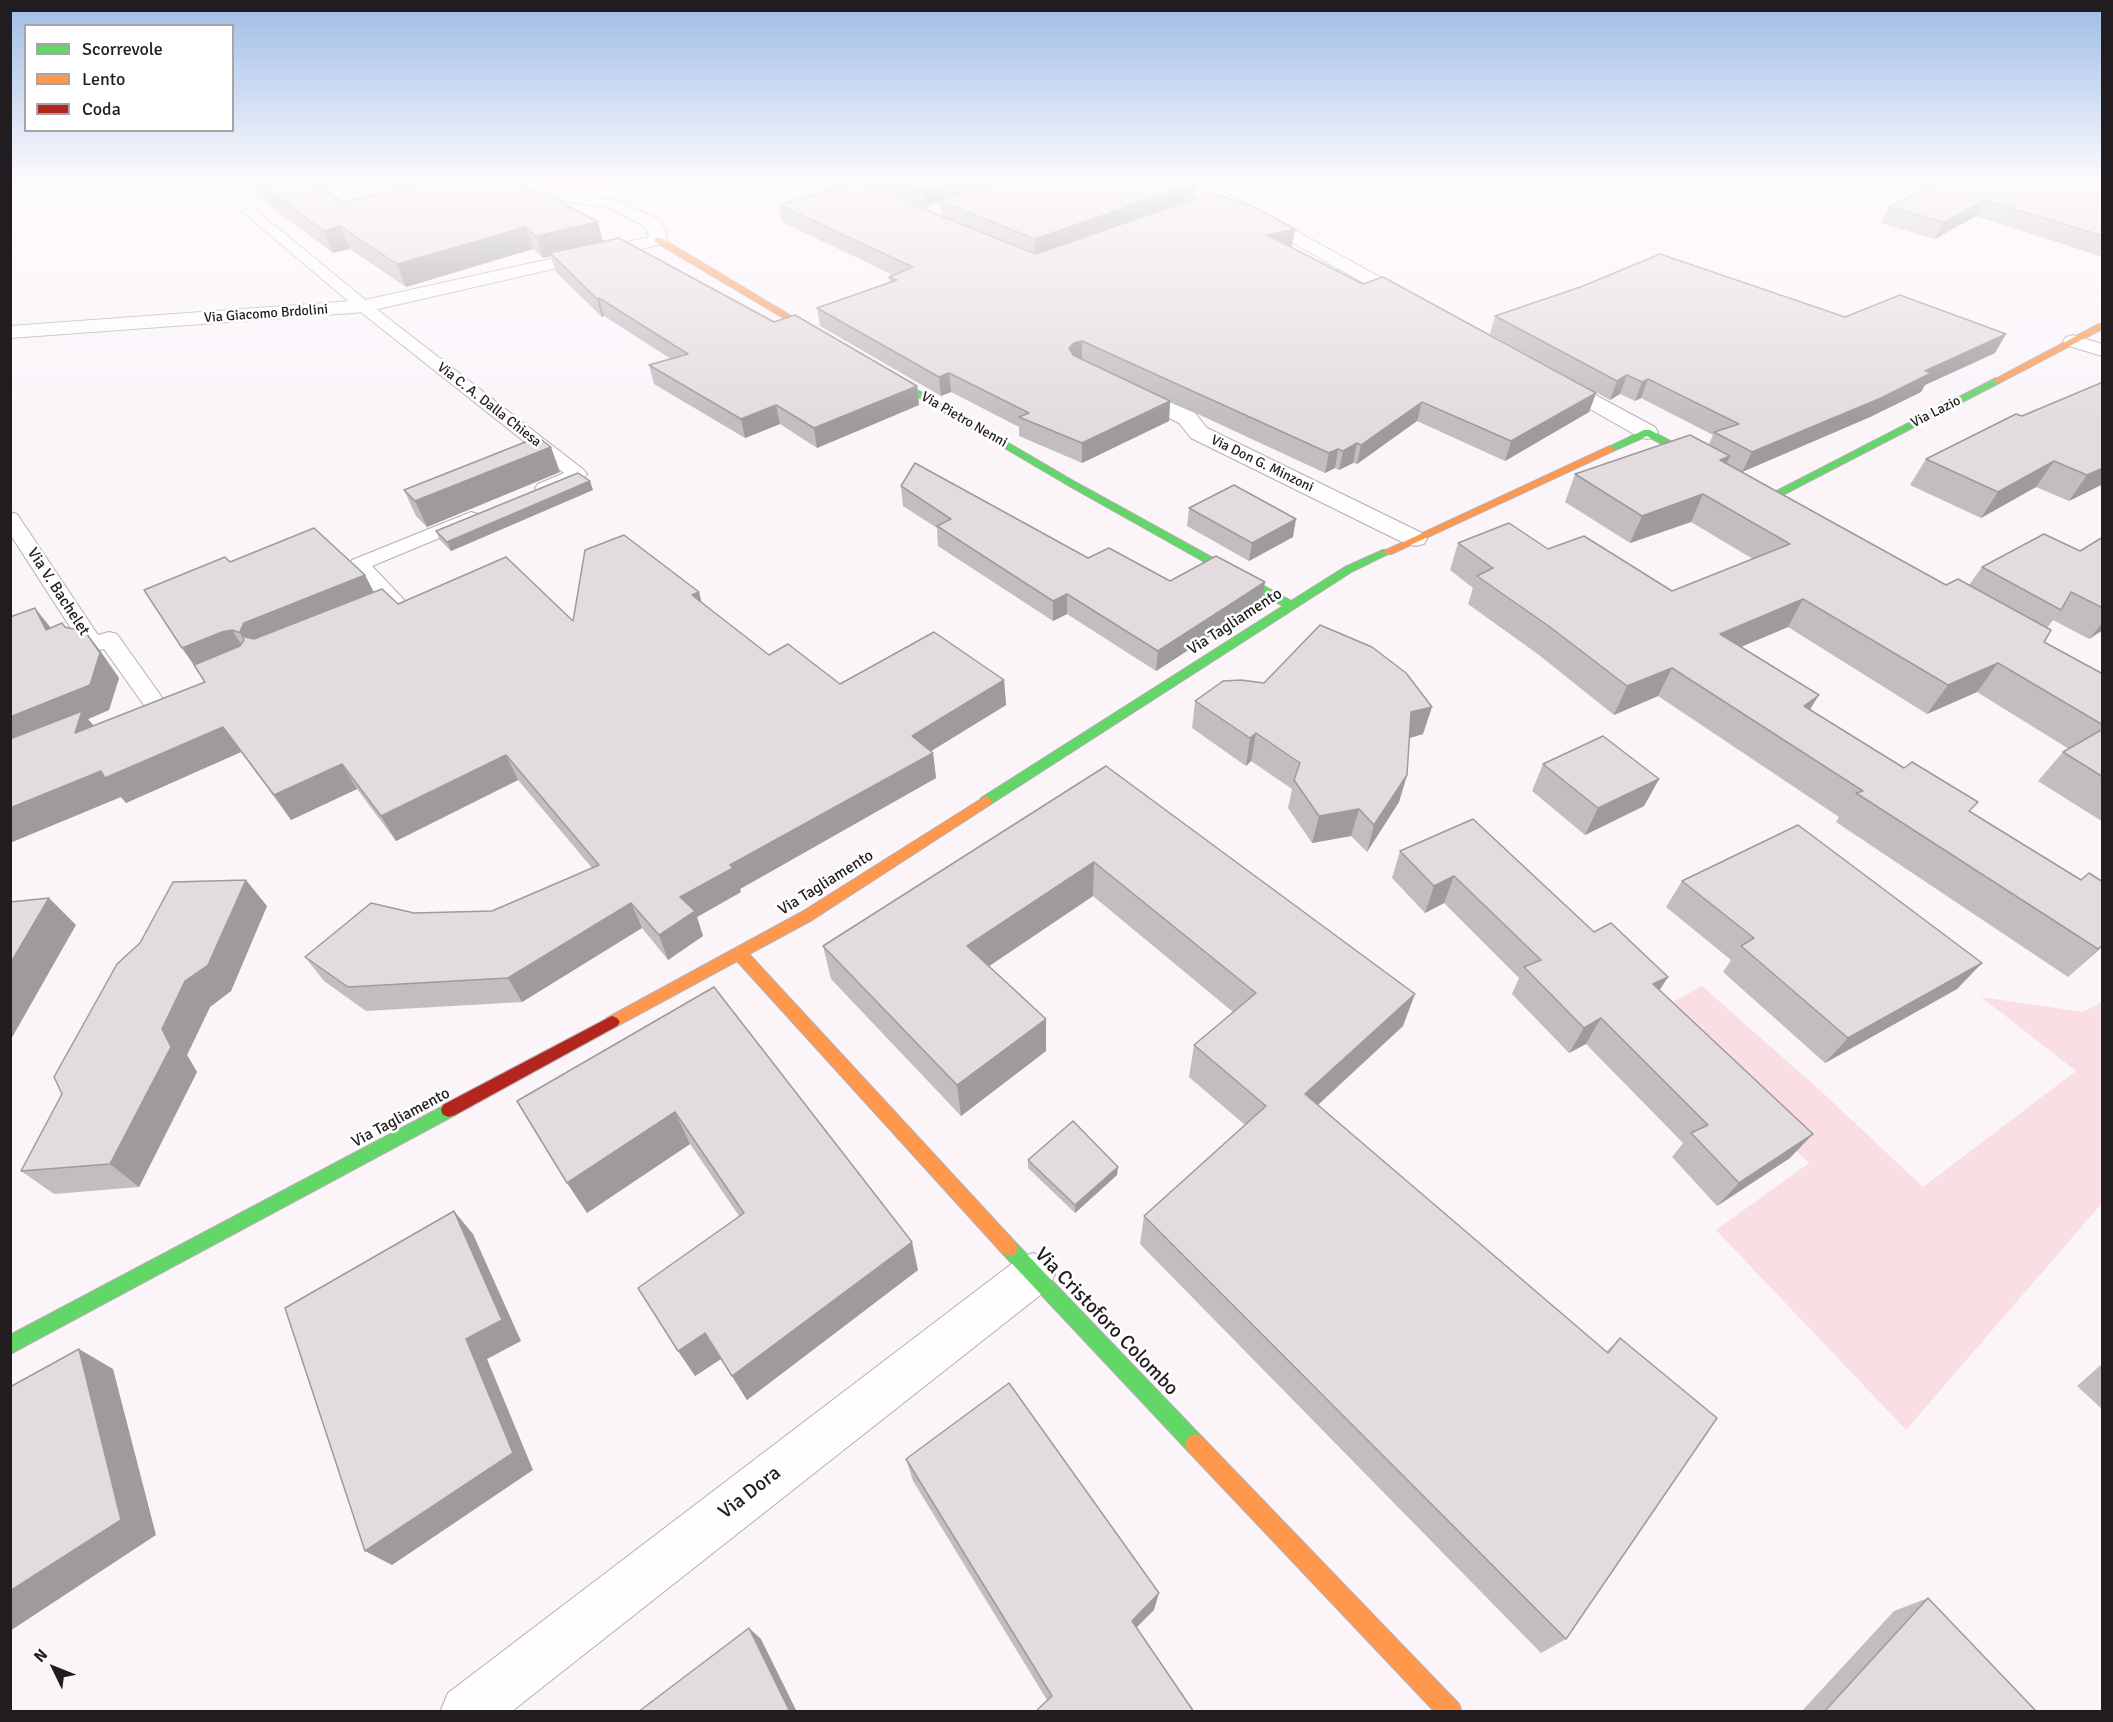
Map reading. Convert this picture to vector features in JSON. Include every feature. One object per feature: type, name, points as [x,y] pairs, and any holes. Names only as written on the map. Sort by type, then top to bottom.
[{"type":"main road","points":[[691,259],[842,348]]},
{"type":"main road","name":"Via Lazio","points":[[1647,432],[1779,505],[2103,326]]},
{"type":"main road","name":"Via Pietro Nenni","points":[[862,360],[1074,485],[1291,606]]},
{"type":"main road","name":"Via Tagliamento","points":[[10,1345],[807,916],[1349,569],[1647,432]]},
{"type":"main road","name":"Via Cristoforo Colombo","points":[[739,953],[1033,1274],[1450,1712]]},
{"type":"street","name":"Via Giacomo Brdolini","points":[[10,332],[365,306],[572,259]]},
{"type":"street","points":[[1333,259],[1424,310]]},
{"type":"street","points":[[2073,341],[2103,350]]},
{"type":"street","points":[[1538,372],[1647,432]]},
{"type":"street","name":"Via Don G. Minzoni","points":[[1113,383],[1186,418],[1199,433],[1415,539]]},
{"type":"street","name":"Via Dora","points":[[467,1712],[1033,1274]]},
{"type":"lane","name":"Via C. A. Dalla Chiesa","points":[[308,259],[577,474],[533,492]]},
{"type":"lane","points":[[354,620],[396,603],[359,564],[490,510]]},
{"type":"lane","name":"Via V. Bachelet","points":[[10,518],[93,645],[109,639],[164,699],[132,712]]},
{"type":"shaded area","points":[[1702,986],[1823,1093],[1923,1187],[2076,1071],[1981,997],[2083,1012],[2102,1002],[2102,1203],[1906,1430],[1716,1230],[1809,1163],[1651,1014]]},
{"type":"building","points":[[390,259],[413,259],[397,264]]},
{"type":"building","points":[[556,259],[658,259],[774,322],[795,315],[917,386],[814,428],[776,405],[741,419],[649,365],[688,354],[599,298],[597,299]]},
{"type":"building","points":[[896,259],[1315,259],[1363,284],[1383,277],[1596,393],[1511,441],[1422,402],[1361,445],[1357,443],[1343,451],[1338,449],[1329,453],[1082,341],[1074,343],[1069,348],[1073,355],[1170,401],[1082,443],[1019,417],[1029,413],[949,373],[939,377],[817,308],[897,280],[889,277],[913,267]]},
{"type":"building","points":[[1647,259],[1676,259],[1845,317],[1900,295],[2006,334],[1925,371],[1931,373],[1881,398],[1752,452],[1714,432],[1739,424],[1648,379],[1642,382],[1627,375],[1617,381],[1495,316],[1583,286]]},
{"type":"building","points":[[2103,382],[2103,468],[2087,475],[2054,461],[1998,492],[1926,459],[2016,414],[2022,416]]},
{"type":"building","points":[[1690,435],[1730,456],[1720,460],[1946,585],[1958,579],[2051,630],[2044,642],[2103,674],[2103,725],[1998,663],[1948,685],[1803,599],[1720,634],[1819,695],[1804,706],[1904,768],[1912,762],[1978,802],[1969,811],[2081,880],[2089,873],[2103,882],[2103,945],[2098,949],[1856,793],[1863,791],[1672,668],[1627,686],[1550,627],[1477,576],[1493,568],[1458,543],[1509,523],[1548,549],[1584,536],[1672,591],[1790,544],[1703,494],[1642,516],[1575,474]]},
{"type":"building","points":[[538,437],[551,447],[415,501],[404,490]]},
{"type":"building","points":[[915,463],[1088,558],[1109,548],[1170,581],[1216,556],[1265,582],[1158,651],[1067,594],[1053,601],[937,526],[951,519],[901,486]]},
{"type":"building","points":[[578,473],[590,481],[447,542],[436,531]]},
{"type":"building","points":[[1234,485],[1296,519],[1252,543],[1189,508]]},
{"type":"building","points":[[314,528],[365,575],[244,623],[240,631],[245,637],[254,639],[382,589],[398,604],[506,557],[573,621],[585,550],[624,535],[699,592],[692,595],[769,655],[788,644],[840,684],[934,632],[1004,680],[912,736],[933,753],[730,865],[733,868],[680,897],[695,911],[659,935],[631,903],[508,978],[348,987],[305,957],[371,903],[414,913],[492,911],[599,865],[506,755],[381,816],[342,764],[274,795],[223,727],[105,778],[101,771],[10,808],[10,739],[82,711],[75,733],[205,682],[194,665],[240,646],[244,640],[241,633],[232,630],[182,648],[144,590],[225,557],[230,562]]},
{"type":"building","points":[[2044,534],[2080,551],[2103,537],[2103,608],[2071,592],[2061,610],[1982,567]]},
{"type":"building","points":[[35,608],[46,630],[62,623],[65,627],[73,629],[82,627],[100,653],[90,685],[10,717],[10,617]]},
{"type":"building","points":[[1320,625],[1372,647],[1406,673],[1432,707],[1411,712],[1407,775],[1374,825],[1359,809],[1319,816],[1294,780],[1300,763],[1256,733],[1250,738],[1195,701],[1223,681],[1241,680],[1264,683]]},
{"type":"building","points":[[2103,729],[2103,777],[2063,752]]},
{"type":"building","points":[[1603,736],[1659,779],[1598,808],[1543,764]]},
{"type":"building","points":[[1106,766],[1415,994],[1305,1094],[1608,1353],[1620,1338],[1717,1418],[1566,1639],[1144,1216],[1266,1106],[1194,1045],[1256,993],[1094,862],[967,946],[1046,1019],[957,1085],[823,946]]},
{"type":"building","points":[[1473,819],[1594,932],[1611,923],[1668,977],[1653,984],[1813,1134],[1739,1183],[1691,1133],[1708,1125],[1601,1018],[1584,1028],[1524,967],[1541,960],[1454,876],[1434,886],[1400,851]]},
{"type":"building","points":[[1798,825],[1982,963],[1848,1038],[1741,946],[1754,938],[1682,881]]},
{"type":"building","points":[[246,880],[208,965],[185,981],[162,1029],[171,1047],[110,1164],[21,1171],[62,1094],[54,1077],[117,964],[140,943],[173,882]]},
{"type":"building","points":[[49,898],[10,964],[10,902]]},
{"type":"building","points":[[714,987],[912,1242],[732,1376],[705,1333],[678,1351],[638,1288],[744,1213],[675,1112],[567,1183],[517,1101]]},
{"type":"building","points":[[1073,1121],[1118,1167],[1075,1205],[1028,1160]]},
{"type":"building","points":[[454,1211],[502,1320],[466,1339],[513,1453],[365,1551],[285,1308]]},
{"type":"building","points":[[79,1349],[121,1520],[10,1591],[10,1387]]},
{"type":"building","points":[[1009,1383],[1159,1593],[1132,1621],[1194,1712],[1035,1712],[1052,1696],[906,1459]]},
{"type":"building","points":[[1928,1598],[2037,1712],[1824,1712]]},
{"type":"building","points":[[749,1628],[790,1712],[638,1712]]},
{"type":"traffic: fast","points":[[878,370],[1074,485],[1291,606]]},
{"type":"traffic: fast","points":[[1610,449],[1647,432],[1769,499],[1996,381]]},
{"type":"traffic: fast","points":[[986,801],[1349,569],[1387,552]]},
{"type":"traffic: fast","points":[[10,1345],[449,1110]]},
{"type":"traffic: fast","points":[[1009,1248],[1195,1444]]},
{"type":"traffic: slow","points":[[691,259],[829,341]]},
{"type":"traffic: slow","points":[[1996,381],[2102,326]]},
{"type":"traffic: slow","points":[[1387,552],[1610,449]]},
{"type":"traffic: slow","points":[[612,1022],[807,916],[986,801]]},
{"type":"traffic: slow","points":[[739,953],[1009,1248]]},
{"type":"traffic: slow","points":[[1195,1444],[1451,1712]]},
{"type":"traffic: jam","points":[[449,1110],[612,1022]]}]
